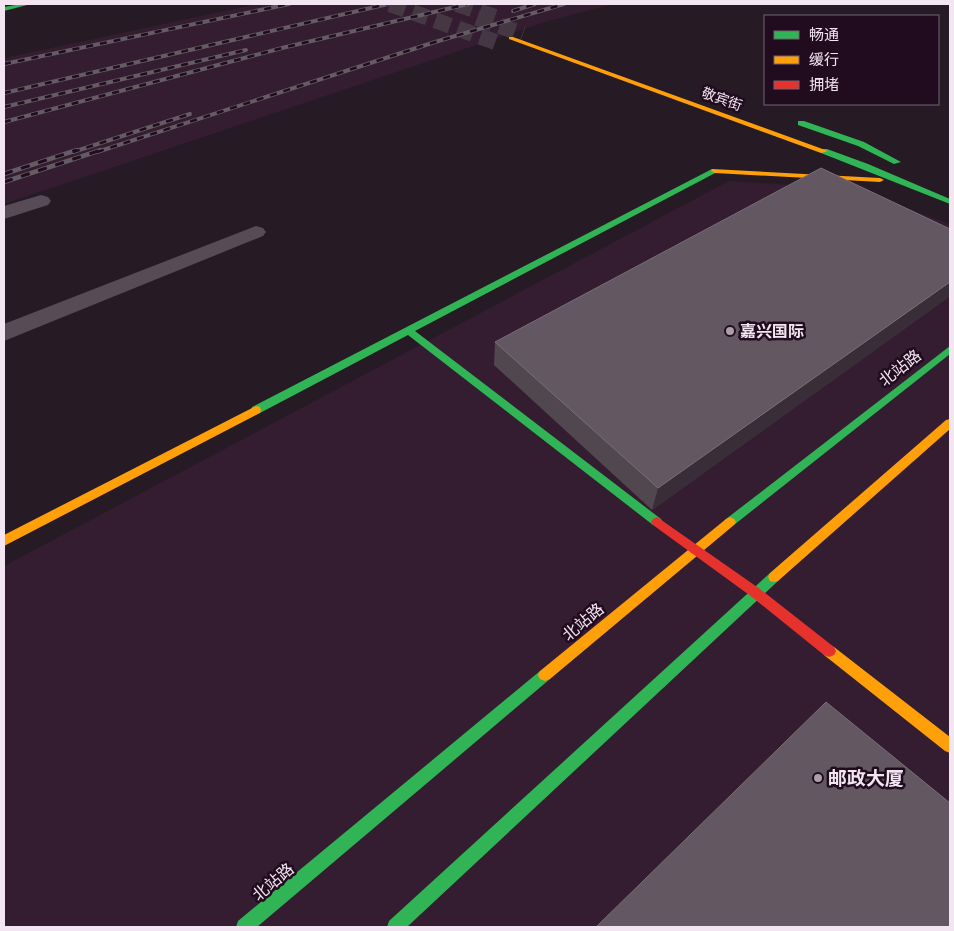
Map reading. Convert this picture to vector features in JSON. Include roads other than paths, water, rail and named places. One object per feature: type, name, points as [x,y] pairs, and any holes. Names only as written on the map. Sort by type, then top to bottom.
[{"type":"street","points":[[4,9],[28,4]]},
{"type":"street","name":"敬宾街","points":[[523,34],[922,177]]},
{"type":"street","name":"敬宾街","points":[[511,38],[865,166],[920,191],[950,202]]},
{"type":"street","points":[[498,43],[790,151]]},
{"type":"street","points":[[786,118],[861,144],[904,165]]},
{"type":"street","points":[[827,165],[920,191]]},
{"type":"street","points":[[4,541],[714,171],[880,180]]},
{"type":"street","points":[[4,213],[41,201]]},
{"type":"street","points":[[4,333],[256,232]]},
{"type":"street","points":[[409,331],[694,550],[756,593],[950,746]]},
{"type":"street","name":"北站路","points":[[244,927],[694,550],[950,349]]},
{"type":"street","points":[[395,927],[756,593],[950,423]]},
{"type":"tunnel","points":[[390,4],[498,43]]},
{"type":"tunnel","points":[[457,4],[498,18]]},
{"type":"tunnel","points":[[477,18],[523,34]]},
{"type":"railway","points":[[4,64],[289,4]]},
{"type":"railway","points":[[4,93],[388,4]]},
{"type":"railway","points":[[4,122],[282,48],[468,4]]},
{"type":"railway","points":[[513,11],[535,4]]},
{"type":"railway","points":[[97,152],[435,42],[564,4]]},
{"type":"railway","points":[[4,107],[246,50]]},
{"type":"railway","points":[[73,152],[190,114]]},
{"type":"railway","points":[[4,174],[77,150]]},
{"type":"railway","points":[[4,182],[101,150]]},
{"type":"place","name":"嘉兴国际","points":[[730,331]]},
{"type":"place","name":"邮政大厦","points":[[818,778]]}]
